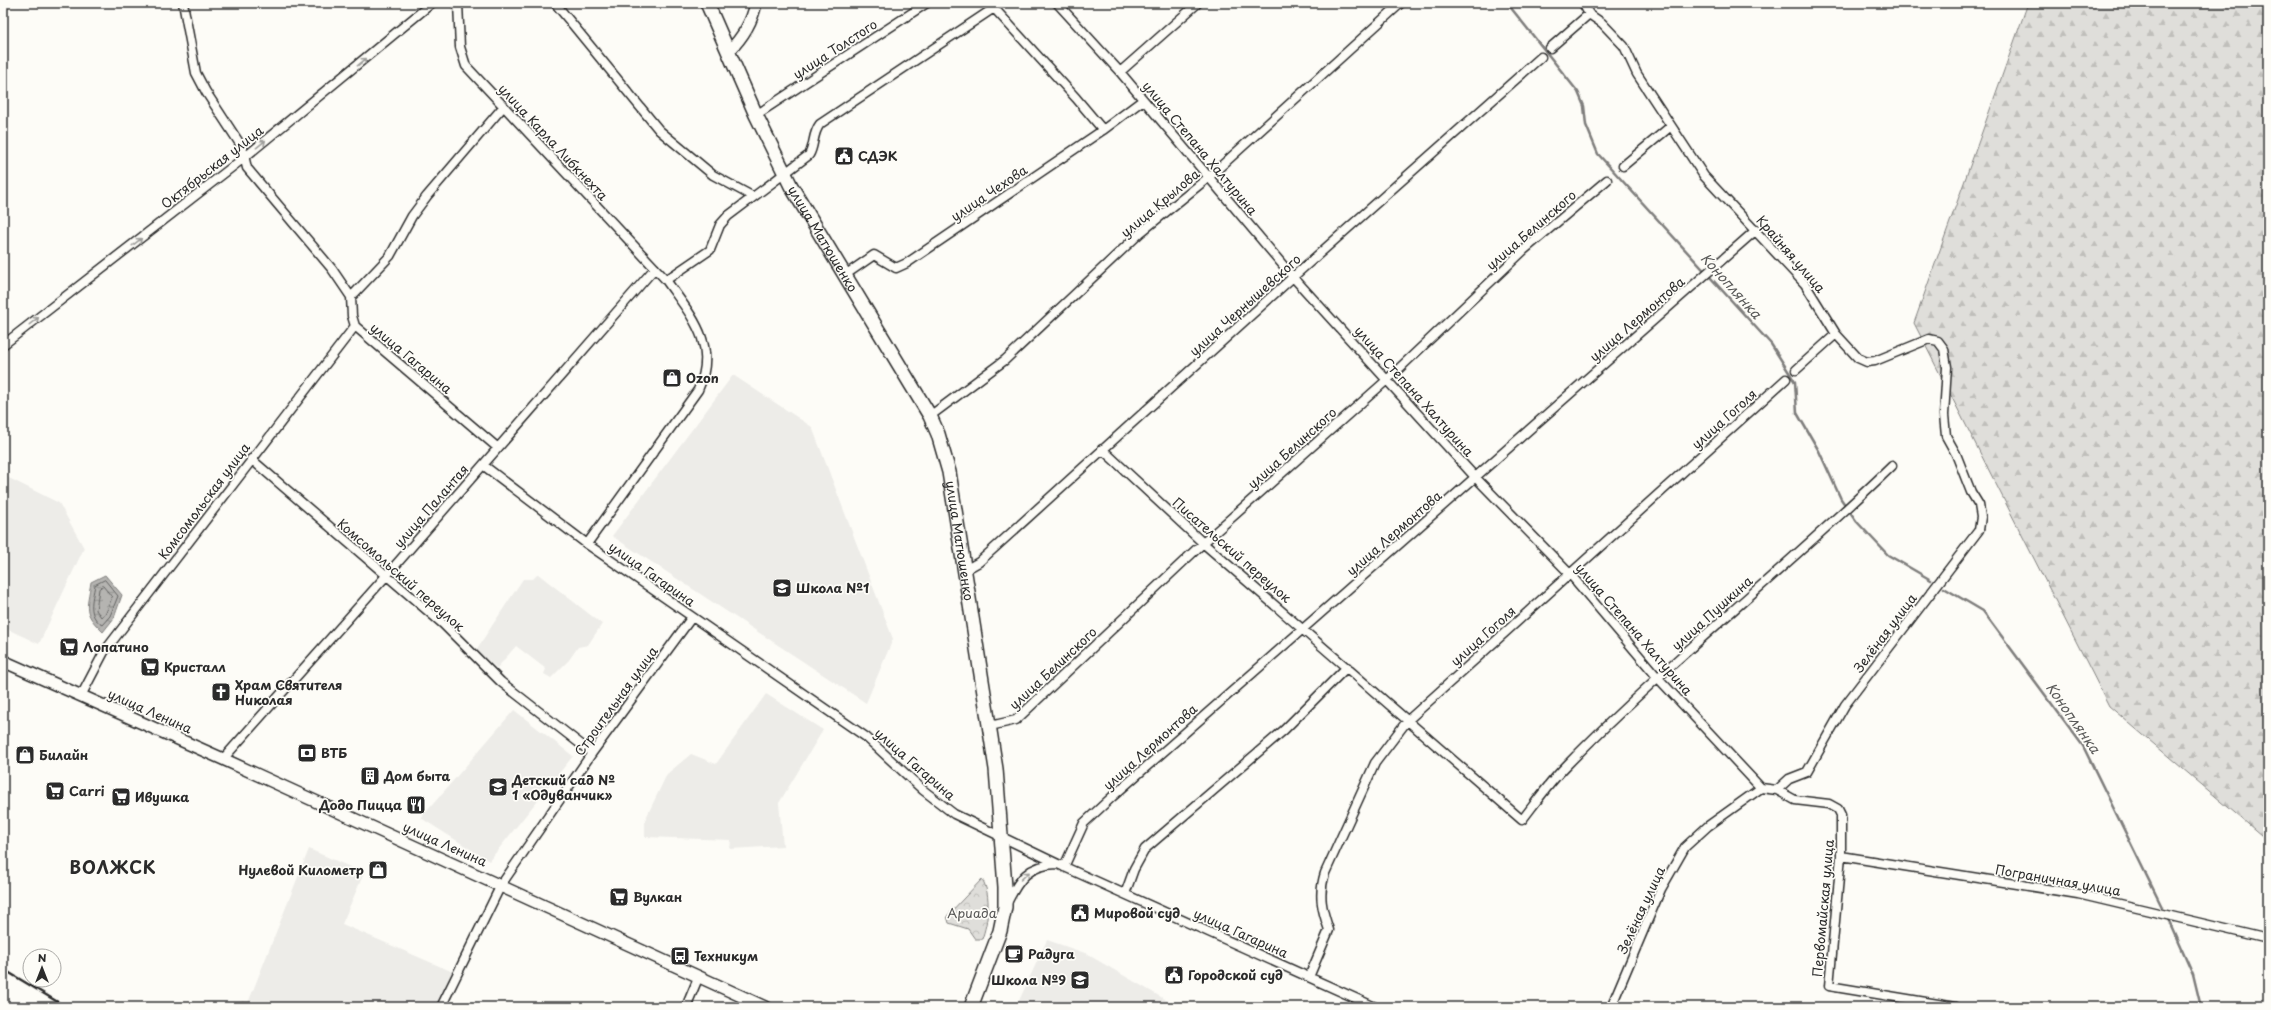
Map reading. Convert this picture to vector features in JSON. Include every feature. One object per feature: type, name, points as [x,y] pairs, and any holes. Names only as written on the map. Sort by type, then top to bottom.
[{"type":"main road","name":"улица Матюшенко","points":[[707,3],[756,115],[784,173],[930,416],[938,434],[949,472],[999,790],[1005,907],[994,949],[971,1007]]},
{"type":"main road","points":[[729,51],[742,38],[749,27],[756,3]]},
{"type":"main road","name":"улица Ленина","points":[[3,661],[223,758],[765,1007]]},
{"type":"street","points":[[183,3],[196,73],[200,82],[242,147],[247,168],[332,269],[351,297],[390,256],[412,216],[427,196],[504,108]]},
{"type":"street","name":"Октябрьская улица","points":[[3,345],[245,157],[432,3]]},
{"type":"street","name":"улица Карла Либкнехта","points":[[458,3],[460,43],[466,66],[666,280]]},
{"type":"street","points":[[555,3],[659,130],[713,175],[752,196]]},
{"type":"street","name":"улица Толстого","points":[[756,115],[927,3]]},
{"type":"street","name":"улица Степана Халтурина","points":[[1057,3],[1120,72],[1293,277],[1388,379],[1476,478],[1570,574],[1658,678],[1761,788]]},
{"type":"street","points":[[1120,72],[1198,3]]},
{"type":"street","name":"улица Крылова","points":[[930,416],[1005,360],[1140,233],[1209,177],[1401,3]]},
{"type":"street","name":"Крайняя улица","points":[[1583,3],[1589,14],[1602,23],[1624,46],[1637,74],[1704,176],[1756,230],[1814,296],[1836,334],[1858,358],[1867,362],[1884,358],[1916,342],[1929,339],[1938,341],[1944,349],[1947,367],[1944,415],[1946,436],[1956,454],[1965,479]]},
{"type":"street","points":[[587,544],[698,390],[703,380],[706,360],[704,343],[689,314],[666,280],[710,250],[720,225],[728,216],[752,196],[809,155],[813,149],[815,131],[820,124],[994,8],[1103,130]]},
{"type":"street","points":[[1550,48],[1589,14]]},
{"type":"street","name":"улица Чернышевского","points":[[965,570],[979,562],[1293,277],[1541,57]]},
{"type":"street","name":"улица Чехова","points":[[845,275],[874,255],[896,268],[907,263],[1103,130],[1144,100]]},
{"type":"street","points":[[1623,166],[1671,126]]},
{"type":"street","name":"улица Белинского","points":[[990,726],[1016,720],[1203,543],[1388,379],[1524,250],[1607,180]]},
{"type":"street","name":"улица Лермонтова","points":[[1061,865],[1084,823],[1303,628],[1476,478],[1756,230]]},
{"type":"street","name":"улица Палантая","points":[[223,758],[386,576],[655,268]]},
{"type":"street","name":"улица Гагарина","points":[[351,297],[352,316],[355,326],[498,448]]},
{"type":"street","name":"Комсомольская улица","points":[[81,696],[104,652],[251,459],[355,326]]},
{"type":"street","points":[[1796,370],[1836,334]]},
{"type":"street","name":"улица Гоголя","points":[[1309,976],[1329,930],[1321,903],[1321,886],[1325,873],[1375,763],[1406,721],[1786,379]]},
{"type":"street","name":"Писательский переулок","points":[[1102,450],[1203,543],[1303,628],[1406,721],[1522,820]]},
{"type":"street","name":"Комсомольский переулок","points":[[251,459],[443,624],[500,682],[592,753]]},
{"type":"street","name":"улица Гагарина","points":[[483,465],[587,544],[866,737],[923,790],[954,814],[1061,865],[1375,1007]]},
{"type":"street","name":"улица Пушкина","points":[[1522,820],[1565,767],[1658,678],[1839,517],[1892,466]]},
{"type":"street","name":"Зелёная улица","points":[[1777,790],[1789,779],[1807,772],[1845,705],[1980,530],[1980,505],[1965,479]]},
{"type":"street","name":"Строительная улица","points":[[441,1007],[501,885],[592,753],[692,617]]},
{"type":"street","points":[[1125,894],[1134,869],[1144,849],[1284,730],[1347,668]]},
{"type":"street","name":"Зелёная улица","points":[[1611,1007],[1661,889],[1686,848],[1708,826],[1761,788]]},
{"type":"street","name":"Первомайская улица","points":[[1761,788],[1777,790],[1795,800],[1829,804],[1838,809],[1841,815],[1841,856],[1829,986],[1956,1007]]},
{"type":"street","name":"Пограничная улица","points":[[1841,856],[2078,894],[2268,939]]},
{"type":"street","points":[[1005,907],[1015,885],[1033,869],[1045,865],[1061,865]]},
{"type":"street","points":[[686,1007],[699,976]]},
{"type":"shaded area","name":"Школа №1","points":[[733,375],[812,427],[893,639],[866,703],[612,536]]},
{"type":"shaded area","points":[[3,475],[59,503],[84,548],[39,644],[3,627]]},
{"type":"shaded area","points":[[538,574],[602,624],[588,645],[578,647],[569,660],[551,678],[544,674],[546,669],[516,646],[497,668],[476,650],[523,579],[533,579]]},
{"type":"shaded area","points":[[766,694],[823,730],[779,803],[783,846],[730,849],[731,840],[645,837],[645,820],[667,774],[691,754],[716,764]]},
{"type":"shaded area","name":"Детский сад № 1 «Одуванчик»","points":[[514,710],[573,756],[489,861],[421,818]]},
{"type":"shaded area","points":[[309,849],[364,873],[342,924],[453,972],[436,1007],[240,1007],[242,1001],[248,1003]]},
{"type":"shaded area","name":"Школа №9","points":[[1047,940],[1085,953],[1178,1007],[1016,1007]]},
{"type":"green space","points":[[2028,3],[2268,3],[2268,841],[2109,706],[1914,323]]},
{"type":"green space","name":"Ариада","points":[[982,879],[987,893],[988,909],[982,939],[975,939],[968,929],[949,923],[947,916]]},
{"type":"water","points":[[105,575],[122,595],[114,618],[103,632],[96,625],[89,614],[88,604],[91,582]]},
{"type":"waterway","name":"Коноплянка","points":[[1507,3],[1578,92],[1584,106],[1586,125],[1598,154],[1771,344],[1795,382],[1797,413],[1819,451],[1841,499],[1857,522],[1888,555],[1931,580]]},
{"type":"waterway","name":"Коноплянка","points":[[1944,588],[1983,611],[2083,746],[2162,907]]},
{"type":"waterway","name":"Коноплянка","points":[[2170,922],[2193,974],[2201,1007]]},
{"type":"railway","points":[[3,969],[66,1007]]},
{"type":"place","name":"СДЭК","points":[[844,156]]},
{"type":"place","name":"Ozon","points":[[672,378]]},
{"type":"place","name":"Школа №1","points":[[782,588]]},
{"type":"place","name":"Лопатино","points":[[69,647]]},
{"type":"place","name":"Кристалл","points":[[150,667]]},
{"type":"place","name":"Храм Святителя Николая","points":[[221,692]]},
{"type":"place","name":"ВТБ","points":[[307,753]]},
{"type":"place","name":"Билайн","points":[[25,755]]},
{"type":"place","name":"Дом быта","points":[[370,776]]},
{"type":"place","name":"Детский сад № 1 «Одуванчик»","points":[[498,787]]},
{"type":"place","name":"Carri","points":[[55,791]]},
{"type":"place","name":"Ивушка","points":[[121,797]]},
{"type":"place","name":"Додо Пицца","points":[[416,805]]},
{"type":"place","name":"Нулевой Километр","points":[[378,870]]},
{"type":"place","name":"Вулкан","points":[[619,897]]},
{"type":"place","name":"Мировой суд","points":[[1080,913]]},
{"type":"place","name":"Радуга","points":[[1014,954]]},
{"type":"place","name":"Техникум","points":[[680,956]]},
{"type":"place","name":"Городской суд","points":[[1174,975]]},
{"type":"place","name":"Школа №9","points":[[1080,980]]},
{"type":"district","name":"ВОЛЖСК","points":[[113,868]]}]
